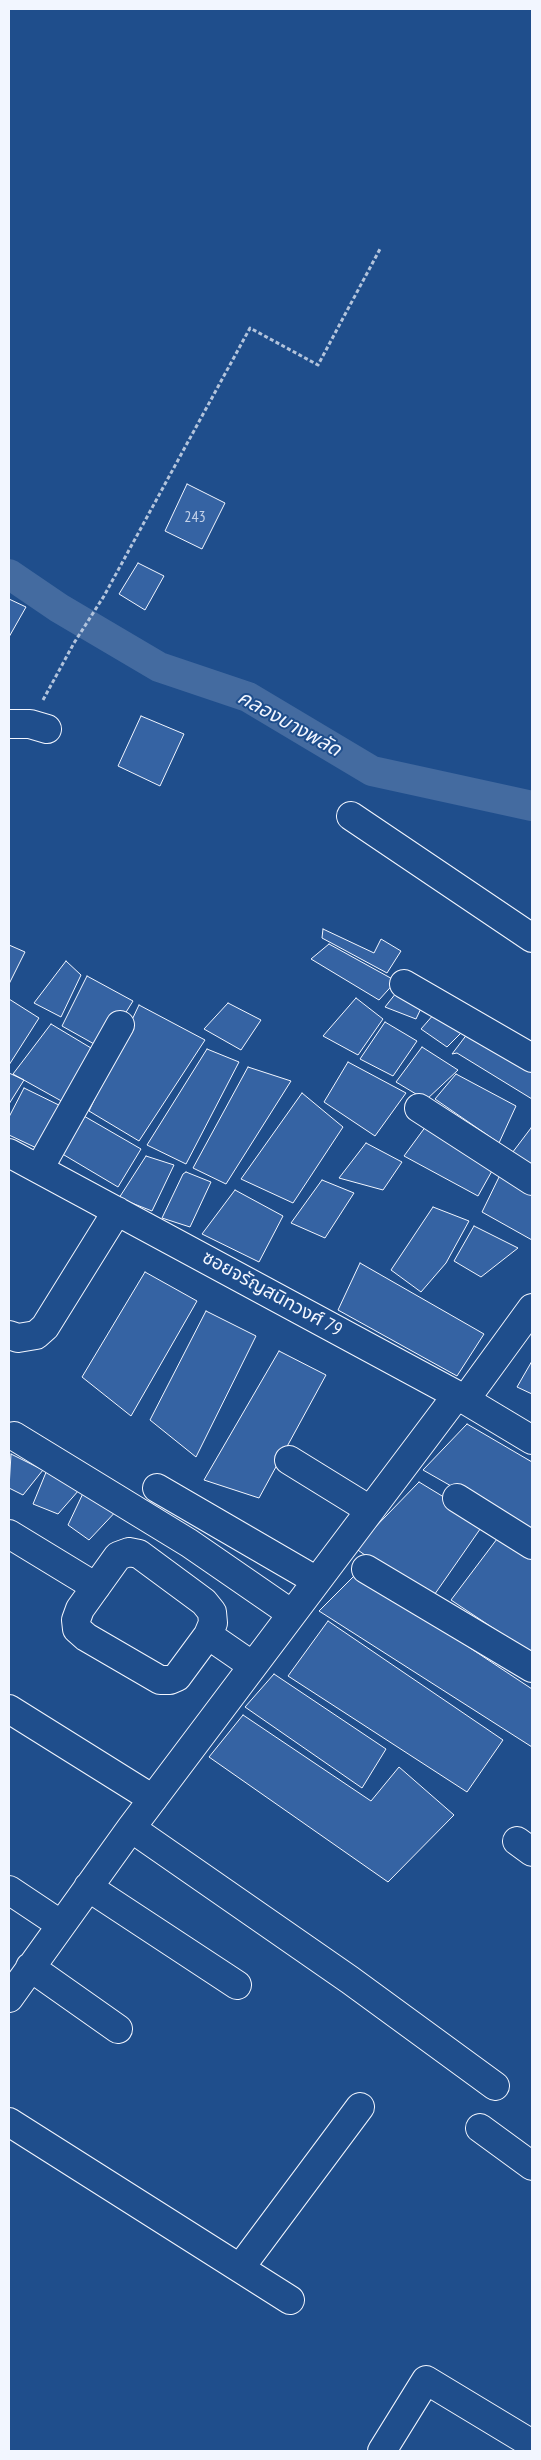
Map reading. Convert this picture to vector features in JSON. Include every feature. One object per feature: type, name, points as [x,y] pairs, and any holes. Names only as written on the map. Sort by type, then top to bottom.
[{"type":"street","points":[[351,816],[532,938]]},
{"type":"street","points":[[404,984],[532,1058]]},
{"type":"street","points":[[39,1169],[120,1024]]},
{"type":"street","points":[[419,1108],[532,1181]]},
{"type":"street","name":"ซอยจรัญสนิทวงศ์ 79","points":[[9,1153],[461,1398],[532,1440]]},
{"type":"street","points":[[9,1335],[18,1338],[36,1335],[46,1327],[117,1211]]},
{"type":"street","points":[[9,1998],[60,1924],[131,1828],[370,1510],[532,1308]]},
{"type":"street","points":[[14,1436],[189,1544],[292,1614]]},
{"type":"street","points":[[289,1460],[370,1510]]},
{"type":"street","points":[[157,1488],[317,1581]]},
{"type":"street","points":[[457,1498],[532,1545]]},
{"type":"street","points":[[9,1534],[96,1587]]},
{"type":"street","points":[[129,1552],[140,1554],[204,1602],[212,1612],[213,1623],[208,1635],[178,1677],[160,1680],[86,1637],[76,1629],[76,1620],[80,1609],[118,1556],[129,1552]]},
{"type":"street","points":[[366,1569],[532,1668]]},
{"type":"street","points":[[208,1635],[252,1666]]},
{"type":"street","points":[[9,1709],[153,1799]]},
{"type":"street","points":[[131,1828],[342,1975],[495,2086]]},
{"type":"street","points":[[88,1887],[237,1985]]},
{"type":"street","points":[[9,1890],[60,1924]]},
{"type":"street","points":[[30,1967],[118,2029]]},
{"type":"street","points":[[240,2268],[360,2107]]},
{"type":"street","points":[[9,2122],[290,2300]]},
{"type":"street","points":[[480,2128],[532,2166]]},
{"type":"street","points":[[382,2451],[426,2380],[532,2444]]},
{"type":"path","points":[[29,725],[74,643],[104,596],[250,328],[318,365],[380,249]]},
{"type":"building","points":[[187,484],[225,503],[202,549],[165,531]]},
{"type":"building","points":[[138,563],[164,576],[145,610],[119,594]]},
{"type":"building","points":[[9,599],[26,607],[9,637]]},
{"type":"building","points":[[141,716],[184,734],[160,786],[118,766]]},
{"type":"building","points":[[323,929],[374,953],[381,939],[401,951],[387,973],[322,938]]},
{"type":"building","points":[[329,944],[396,981],[379,1000],[311,959]]},
{"type":"building","points":[[9,945],[25,952],[9,984]]},
{"type":"building","points":[[66,961],[81,975],[61,1017],[34,1003]]},
{"type":"building","points":[[87,976],[133,1001],[103,1049],[62,1026]]},
{"type":"building","points":[[400,988],[425,1000],[416,1019],[385,1007]]},
{"type":"building","points":[[356,998],[383,1019],[358,1055],[323,1036]]},
{"type":"building","points":[[9,999],[39,1018],[9,1065]]},
{"type":"building","points":[[228,1003],[261,1020],[241,1050],[204,1029]]},
{"type":"building","points":[[139,1005],[205,1040],[139,1141],[89,1111]]},
{"type":"building","points":[[441,1006],[465,1029],[447,1047],[421,1029]]},
{"type":"building","points":[[385,1022],[417,1041],[393,1076],[360,1059]]},
{"type":"building","points":[[51,1024],[96,1051],[65,1103],[13,1074]]},
{"type":"building","points":[[471,1029],[532,1066],[532,1099],[457,1053],[452,1054]]},
{"type":"building","points":[[422,1047],[458,1070],[426,1100],[396,1082]]},
{"type":"building","points":[[207,1049],[239,1062],[186,1164],[147,1145]]},
{"type":"building","points":[[348,1062],[406,1093],[375,1136],[324,1102]]},
{"type":"building","points":[[248,1067],[291,1081],[226,1184],[193,1168]]},
{"type":"building","points":[[9,1073],[24,1080],[9,1104]]},
{"type":"building","points":[[456,1074],[516,1106],[499,1143],[435,1099]]},
{"type":"building","points":[[24,1088],[69,1110],[45,1152],[9,1135],[9,1117]]},
{"type":"building","points":[[302,1093],[343,1127],[293,1203],[241,1179]]},
{"type":"building","points":[[77,1112],[141,1149],[118,1187],[54,1149]]},
{"type":"building","points":[[429,1122],[497,1162],[478,1196],[404,1156]]},
{"type":"building","points":[[532,1129],[532,1174],[506,1161]]},
{"type":"building","points":[[366,1143],[402,1162],[383,1190],[339,1178]]},
{"type":"building","points":[[146,1156],[174,1165],[152,1211],[119,1198]]},
{"type":"building","points":[[186,1172],[211,1182],[190,1227],[162,1218],[183,1174]]},
{"type":"building","points":[[501,1173],[532,1189],[532,1240],[482,1212]]},
{"type":"building","points":[[322,1180],[354,1193],[325,1238],[291,1223]]},
{"type":"building","points":[[235,1190],[283,1216],[259,1262],[202,1234]]},
{"type":"building","points":[[433,1207],[469,1221],[446,1263],[421,1292],[391,1270]]},
{"type":"building","points":[[474,1226],[518,1248],[481,1277],[454,1261]]},
{"type":"building","points":[[360,1263],[484,1334],[457,1376],[338,1310]]},
{"type":"building","points":[[145,1272],[197,1301],[131,1416],[82,1377]]},
{"type":"building","points":[[206,1311],[256,1336],[196,1457],[150,1420]]},
{"type":"building","points":[[279,1351],[326,1375],[259,1498],[204,1480]]},
{"type":"building","points":[[532,1361],[532,1394],[517,1387]]},
{"type":"building","points":[[467,1424],[532,1462],[532,1532],[423,1470]]},
{"type":"building","points":[[11,1454],[43,1470],[23,1495],[9,1488]]},
{"type":"building","points":[[47,1470],[79,1490],[58,1514],[33,1504]]},
{"type":"building","points":[[419,1482],[485,1522],[430,1601],[355,1548]]},
{"type":"building","points":[[86,1487],[120,1507],[89,1540],[68,1525]]},
{"type":"building","points":[[500,1535],[532,1556],[532,1654],[451,1600]]},
{"type":"building","points":[[357,1573],[532,1689],[532,1747],[319,1611]]},
{"type":"building","points":[[328,1621],[503,1740],[467,1792],[288,1676]]},
{"type":"building","points":[[274,1674],[386,1749],[362,1788],[245,1707]]},
{"type":"building","points":[[243,1715],[371,1801],[399,1767],[454,1815],[388,1882],[209,1757]]},
{"type":"waterway","name":"คลองบางพลัด","points":[[9,574],[59,608],[159,667],[248,697],[372,771],[532,806]]}]
